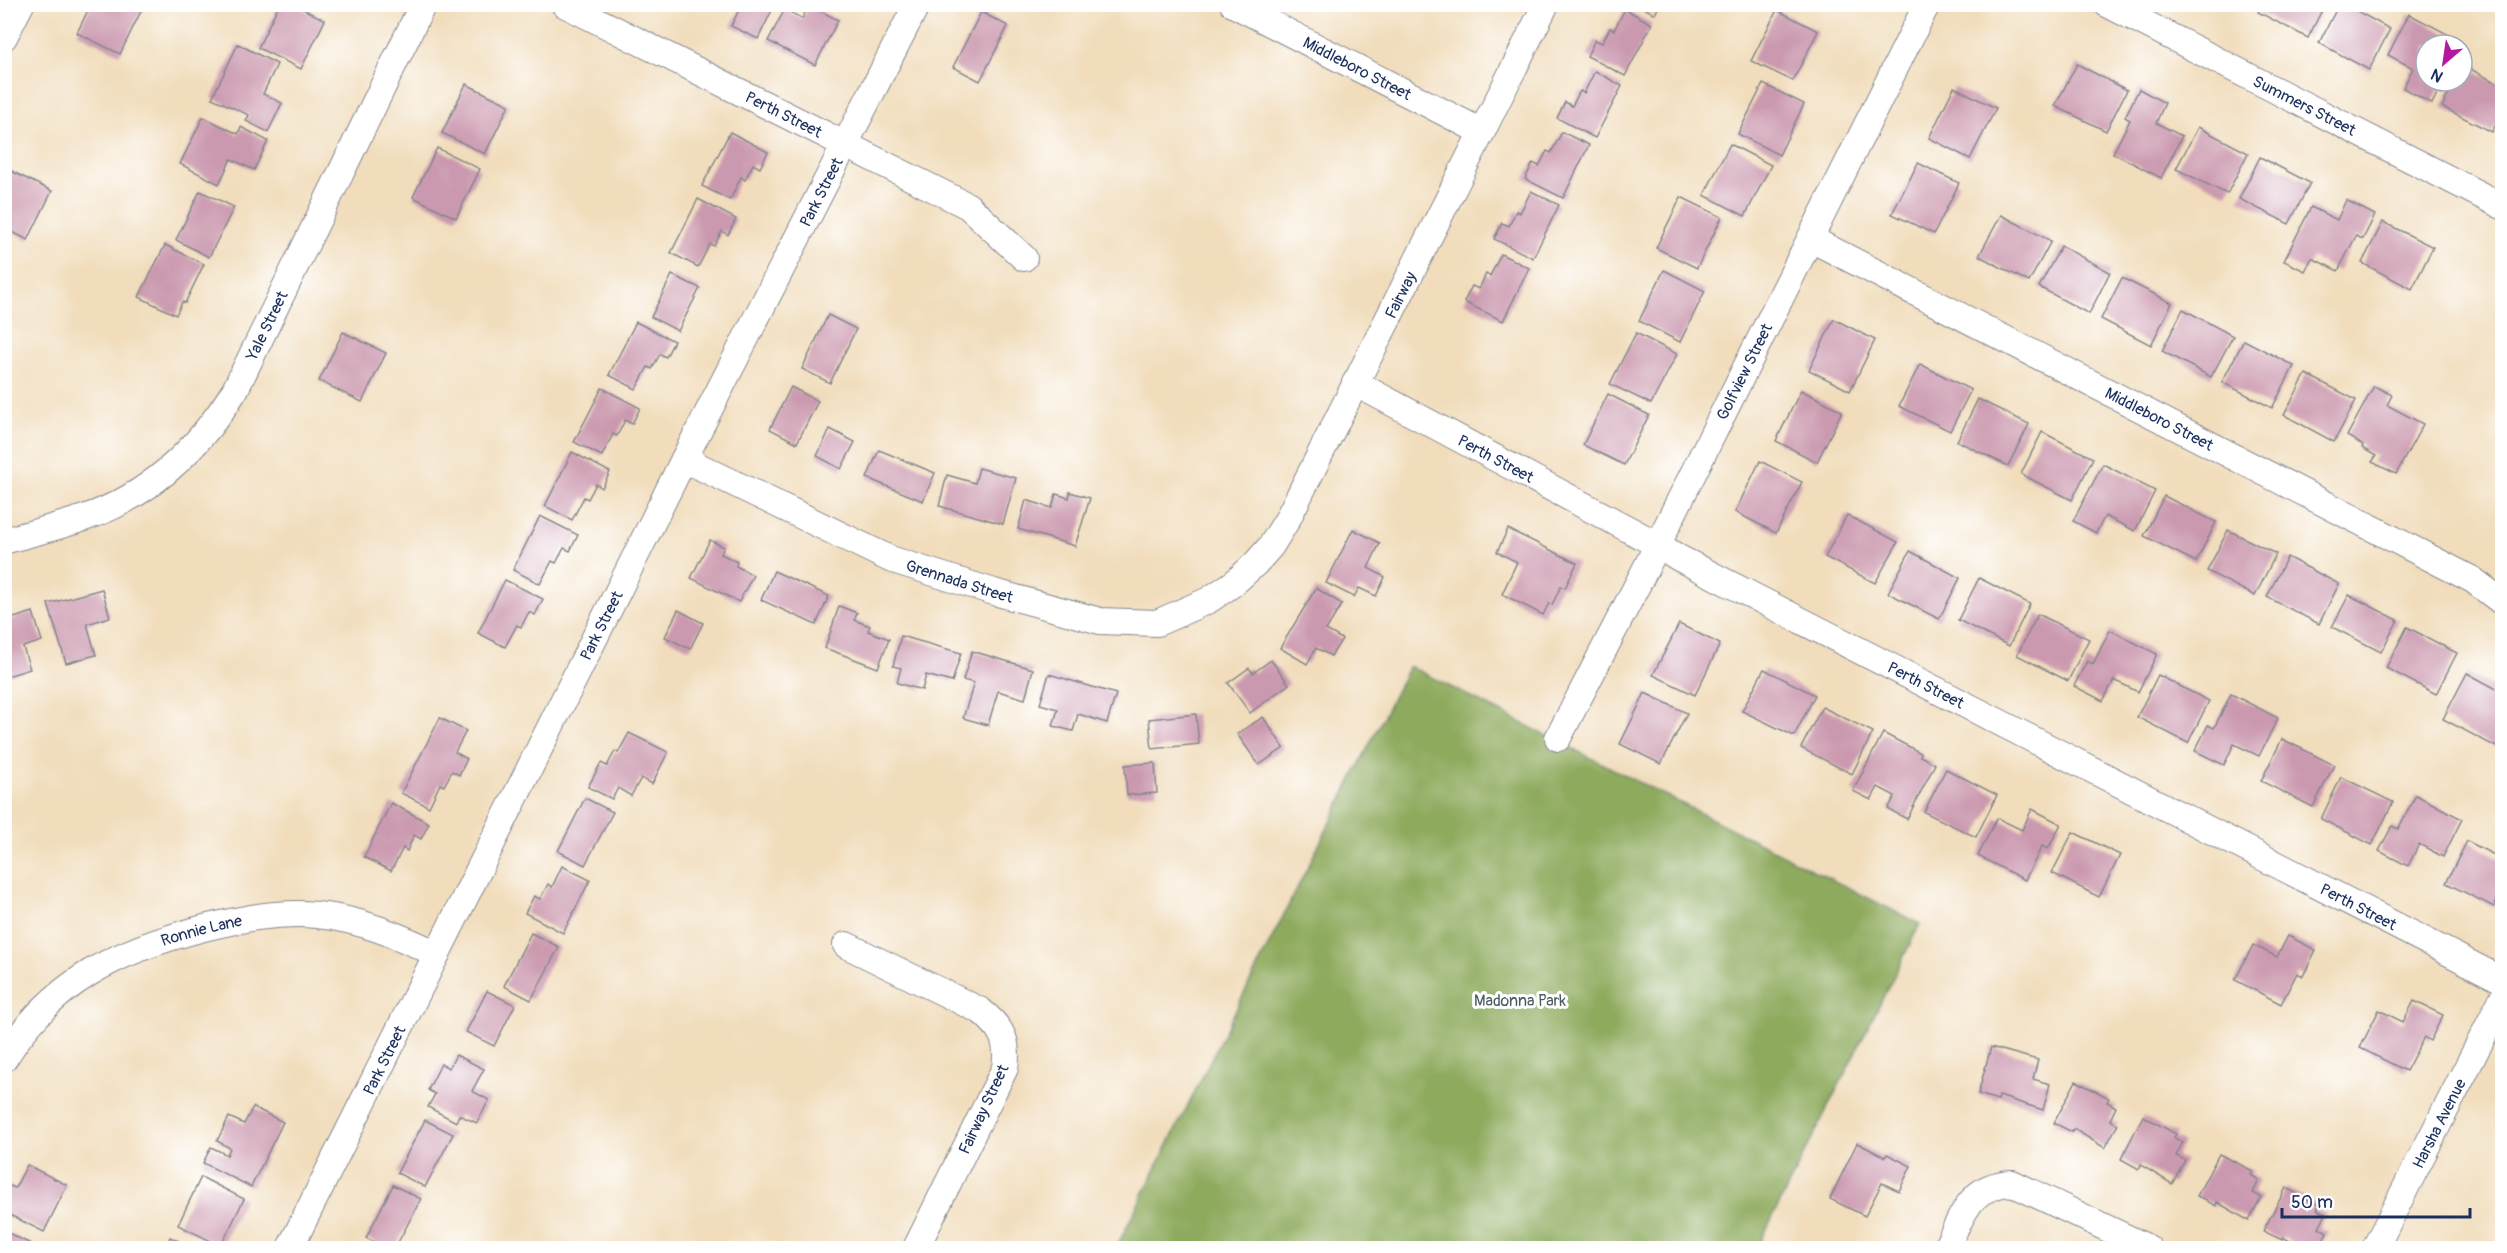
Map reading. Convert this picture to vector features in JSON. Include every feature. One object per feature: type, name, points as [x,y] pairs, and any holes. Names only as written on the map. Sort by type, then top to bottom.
[{"type":"street","points":[[4,37],[21,4]]},
{"type":"street","name":"Yale Street","points":[[4,541],[86,518],[131,496],[152,483],[180,460],[216,420],[235,390],[423,4]]},
{"type":"street","name":"Perth Street","points":[[564,4],[968,206],[1024,258]]},
{"type":"street","name":"Park Street","points":[[290,1248],[684,459],[917,4]]},
{"type":"street","name":"Middleboro Street","points":[[1233,4],[1482,132]]},
{"type":"street","name":"Fairway","points":[[1242,575],[1271,546],[1287,520],[1546,4]]},
{"type":"street","name":"Golfview Street","points":[[1558,738],[1658,544],[1927,4]]},
{"type":"street","name":"Summers Street","points":[[2107,4],[2502,206]]},
{"type":"street","name":"Middleboro Street","points":[[1811,239],[2473,580],[2502,602]]},
{"type":"street","name":"Perth Street","points":[[1355,383],[1658,544],[1679,558],[2502,980]]},
{"type":"street","name":"Grennada Street","points":[[684,459],[890,559],[994,592],[1100,621],[1157,623],[1209,600],[1242,575]]},
{"type":"street","name":"Ronnie Lane","points":[[4,1059],[34,1018],[81,978],[122,954],[157,940],[237,920],[281,914],[316,915],[361,922],[437,954]]},
{"type":"street","name":"Fairway Street","points":[[846,945],[981,1011],[996,1023],[1006,1045],[1005,1068],[916,1248]]},
{"type":"street","name":"Harsha Avenue","points":[[2374,1248],[2502,999]]},
{"type":"street","points":[[1946,1248],[1976,1195],[1994,1184],[2012,1183],[2148,1248]]},
{"type":"green space","name":"Madonna Park","points":[[1409,666],[1920,924],[1757,1248],[1116,1248]]},
{"type":"building","points":[[91,4],[144,5],[120,54],[77,33]]},
{"type":"building","points":[[279,4],[293,4],[325,20],[301,69],[258,48]]},
{"type":"building","points":[[742,4],[762,4],[772,10],[758,39],[731,26]]},
{"type":"building","points":[[1636,4],[1660,4],[1655,14]]},
{"type":"building","points":[[2262,4],[2325,4],[2308,38],[2258,12]]},
{"type":"building","points":[[2339,4],[2344,4],[2390,29],[2369,70],[2319,43]]},
{"type":"building","points":[[809,5],[838,20],[815,65],[768,41],[785,9],[802,19]]},
{"type":"building","points":[[1625,9],[1652,24],[1625,76],[1587,56],[1595,40],[1602,43],[1610,28],[1614,30]]},
{"type":"building","points":[[1777,10],[1818,31],[1793,81],[1751,61]]},
{"type":"building","points":[[981,12],[1008,26],[980,81],[953,67]]},
{"type":"building","points":[[2409,14],[2445,33],[2414,33],[2414,93],[2437,93],[2432,104],[2403,88],[2413,68],[2388,55]]},
{"type":"building","points":[[238,44],[277,64],[263,94],[282,103],[268,132],[246,121],[249,115],[212,98]]},
{"type":"building","points":[[2077,64],[2127,90],[2106,131],[2055,106]]},
{"type":"building","points":[[1595,71],[1622,86],[1595,138],[1557,118],[1565,102],[1572,106],[1580,91],[1584,93]]},
{"type":"building","points":[[2474,71],[2502,86],[2502,112],[2492,132],[2442,107],[2449,93],[2474,93]]},
{"type":"building","points":[[466,84],[509,105],[485,154],[442,133]]},
{"type":"building","points":[[1763,84],[1804,104],[1779,155],[1738,134]]},
{"type":"building","points":[[1954,87],[1996,108],[1970,159],[1929,138]]},
{"type":"building","points":[[2139,89],[2165,103],[2156,123],[2182,136],[2161,178],[2113,153],[2130,120],[2125,117]]},
{"type":"building","points":[[203,117],[238,134],[241,127],[268,141],[254,170],[231,159],[219,184],[180,164]]},
{"type":"building","points":[[2198,127],[2248,153],[2227,194],[2176,169]]},
{"type":"building","points":[[730,132],[768,152],[760,168],[753,164],[745,180],[741,177],[730,200],[702,186]]},
{"type":"building","points":[[1562,132],[1589,145],[1563,198],[1525,179],[1533,163],[1539,166],[1547,151],[1551,153]]},
{"type":"building","points":[[1730,144],[1771,165],[1745,216],[1704,195]]},
{"type":"building","points":[[437,148],[480,169],[456,218],[413,197]]},
{"type":"building","points":[[2260,157],[2310,183],[2289,224],[2239,199]]},
{"type":"building","points":[[1918,163],[1959,183],[1934,234],[1892,214]]},
{"type":"building","points":[[9,170],[52,191],[28,240],[4,228],[4,179]]},
{"type":"building","points":[[200,191],[234,207],[209,257],[176,240]]},
{"type":"building","points":[[1531,191],[1559,205],[1533,258],[1494,239],[1502,223],[1509,226],[1516,211],[1520,213]]},
{"type":"building","points":[[1681,197],[1722,217],[1697,268],[1656,248]]},
{"type":"building","points":[[698,199],[736,219],[728,235],[722,231],[714,246],[710,244],[698,267],[671,253]]},
{"type":"building","points":[[2346,200],[2375,215],[2363,239],[2356,236],[2338,271],[2312,258],[2305,271],[2284,261],[2311,207],[2337,220]]},
{"type":"building","points":[[2001,215],[2051,241],[2029,282],[1979,256]]},
{"type":"building","points":[[2383,222],[2433,247],[2412,289],[2362,263]]},
{"type":"building","points":[[165,245],[204,264],[185,303],[182,302],[176,315],[139,297]]},
{"type":"building","points":[[2061,246],[2110,272],[2089,314],[2039,287]]},
{"type":"building","points":[[1501,254],[1529,268],[1503,321],[1464,302],[1472,286],[1479,289],[1486,274],[1490,276]]},
{"type":"building","points":[[1664,270],[1705,291],[1680,342],[1639,321]]},
{"type":"building","points":[[672,275],[700,288],[678,331],[651,317]]},
{"type":"building","points":[[2122,278],[2172,303],[2151,345],[2101,319]]},
{"type":"building","points":[[2183,309],[2233,336],[2211,377],[2162,351]]},
{"type":"building","points":[[828,315],[856,329],[830,383],[802,369]]},
{"type":"building","points":[[1834,319],[1875,340],[1850,391],[1809,370]]},
{"type":"building","points":[[636,322],[674,341],[666,357],[660,354],[652,369],[648,367],[636,389],[609,375]]},
{"type":"building","points":[[343,332],[386,353],[362,402],[319,381]]},
{"type":"building","points":[[1636,333],[1677,354],[1651,404],[1610,384]]},
{"type":"building","points":[[2244,340],[2294,366],[2272,408],[2222,382]]},
{"type":"building","points":[[1920,364],[1971,390],[1950,431],[1899,406]]},
{"type":"building","points":[[2306,374],[2356,400],[2334,442],[2284,415]]},
{"type":"building","points":[[2374,386],[2392,395],[2387,405],[2423,424],[2396,474],[2372,462],[2376,456],[2347,436]]},
{"type":"building","points":[[791,387],[818,401],[797,443],[770,429]]},
{"type":"building","points":[[602,388],[640,408],[632,424],[625,420],[617,436],[613,434],[602,456],[574,442]]},
{"type":"building","points":[[1801,390],[1842,411],[1817,462],[1776,441]]},
{"type":"building","points":[[1608,394],[1649,415],[1624,465],[1583,445]]},
{"type":"building","points":[[1978,399],[2029,424],[2008,466],[1957,441]]},
{"type":"building","points":[[830,429],[855,442],[841,469],[817,456]]},
{"type":"building","points":[[2042,432],[2093,458],[2072,500],[2021,474]]},
{"type":"building","points":[[879,450],[935,473],[923,501],[867,478]]},
{"type":"building","points":[[572,452],[610,472],[602,488],[596,484],[588,499],[584,497],[572,520],[545,506]]},
{"type":"building","points":[[1760,461],[1802,482],[1776,533],[1735,512]]},
{"type":"building","points":[[2103,464],[2155,491],[2135,531],[2105,516],[2096,533],[2073,521]]},
{"type":"building","points":[[979,468],[1016,478],[1003,524],[939,506],[947,475],[975,483]]},
{"type":"building","points":[[1070,492],[1090,498],[1075,546],[1018,529],[1026,500],[1052,508],[1056,494],[1069,498]]},
{"type":"building","points":[[2164,496],[2216,522],[2196,562],[2144,536]]},
{"type":"building","points":[[1847,515],[1898,542],[1875,583],[1825,557]]},
{"type":"building","points":[[540,516],[578,535],[570,551],[564,548],[556,563],[552,561],[540,584],[513,570]]},
{"type":"building","points":[[1353,529],[1380,543],[1368,568],[1385,577],[1376,596],[1359,588],[1354,597],[1326,583]]},
{"type":"building","points":[[1508,529],[1577,563],[1565,588],[1561,586],[1552,605],[1549,603],[1543,615],[1502,594],[1517,562],[1497,552]]},
{"type":"building","points":[[2228,530],[2276,554],[2255,596],[2207,571]]},
{"type":"building","points":[[710,540],[724,547],[721,554],[737,562],[736,566],[753,575],[739,602],[691,578]]},
{"type":"building","points":[[1910,551],[1960,578],[1939,619],[1888,593]]},
{"type":"building","points":[[2287,557],[2339,584],[2319,624],[2267,597]]},
{"type":"building","points":[[774,571],[829,596],[816,625],[761,600]]},
{"type":"building","points":[[1979,578],[2030,604],[2009,646],[1958,620]]},
{"type":"building","points":[[505,580],[543,599],[535,615],[529,612],[521,627],[517,625],[505,647],[478,633]]},
{"type":"building","points":[[1316,588],[1342,604],[1326,630],[1342,639],[1331,656],[1316,648],[1307,664],[1280,648]]},
{"type":"building","points":[[102,589],[110,617],[87,624],[96,655],[66,663],[48,604]]},
{"type":"building","points":[[2349,595],[2398,620],[2381,652],[2332,627]]},
{"type":"building","points":[[839,606],[857,613],[854,620],[870,626],[868,631],[889,639],[878,668],[825,648]]},
{"type":"building","points":[[678,610],[703,623],[690,649],[665,637]]},
{"type":"building","points":[[33,612],[42,641],[23,647],[30,669],[4,677],[4,621]]},
{"type":"building","points":[[2038,614],[2089,639],[2068,681],[2017,655]]},
{"type":"building","points":[[1679,624],[1720,644],[1695,695],[1653,675]]},
{"type":"building","points":[[2407,627],[2457,653],[2436,694],[2386,668]]},
{"type":"building","points":[[2110,630],[2157,654],[2138,692],[2114,680],[2103,701],[2074,686],[2087,661],[2093,664]]},
{"type":"building","points":[[901,636],[961,653],[952,682],[926,675],[922,690],[897,683],[901,668],[893,666]]},
{"type":"building","points":[[972,651],[1033,669],[1025,699],[998,691],[988,725],[963,718],[974,683],[963,680]]},
{"type":"building","points":[[1271,660],[1289,684],[1250,713],[1228,683],[1249,668],[1253,673]]},
{"type":"building","points":[[1764,669],[1815,695],[1794,736],[1742,711]]},
{"type":"building","points":[[2467,673],[2502,692],[2502,739],[2498,748],[2443,719]]},
{"type":"building","points":[[1049,674],[1116,694],[1107,723],[1078,714],[1073,731],[1053,726],[1058,709],[1040,704]]},
{"type":"building","points":[[2158,675],[2209,701],[2188,743],[2137,717]]},
{"type":"building","points":[[1645,693],[1687,713],[1661,764],[1620,744]]},
{"type":"building","points":[[2231,694],[2278,718],[2259,756],[2234,744],[2224,765],[2195,751],[2208,725],[2214,728]]},
{"type":"building","points":[[1822,707],[1873,732],[1852,774],[1801,748]]},
{"type":"building","points":[[1196,714],[1199,744],[1152,749],[1149,719]]},
{"type":"building","points":[[1263,717],[1284,748],[1259,765],[1237,734]]},
{"type":"building","points":[[440,718],[466,731],[455,752],[467,759],[459,775],[452,771],[444,786],[440,784],[429,807],[401,793]]},
{"type":"building","points":[[629,733],[668,752],[652,784],[641,778],[631,796],[618,788],[612,799],[588,787],[601,763],[607,766],[615,751],[618,753]]},
{"type":"building","points":[[1883,733],[1921,753],[1920,756],[1935,764],[1907,819],[1888,809],[1895,796],[1878,787],[1871,800],[1853,791]]},
{"type":"building","points":[[2282,739],[2334,765],[2313,807],[2261,781]]},
{"type":"building","points":[[1155,763],[1157,793],[1127,795],[1125,765]]},
{"type":"building","points":[[1946,769],[1997,795],[1976,837],[1924,812]]},
{"type":"building","points":[[2341,777],[2393,802],[2372,845],[2321,819]]},
{"type":"building","points":[[2416,795],[2462,819],[2443,857],[2419,844],[2408,866],[2379,851],[2392,826],[2398,829]]},
{"type":"building","points":[[585,798],[613,812],[585,865],[558,851]]},
{"type":"building","points":[[391,803],[429,823],[421,839],[414,835],[407,851],[403,848],[391,871],[364,857]]},
{"type":"building","points":[[2032,809],[2061,824],[2048,849],[2042,846],[2025,880],[1978,856],[1997,818],[2022,830]]},
{"type":"building","points":[[2073,832],[2120,855],[2099,897],[2052,873]]},
{"type":"building","points":[[2467,841],[2502,859],[2502,890],[2494,907],[2446,883]]},
{"type":"building","points":[[562,866],[590,880],[563,933],[525,913],[534,896],[540,899],[548,884],[552,887]]},
{"type":"building","points":[[531,933],[559,947],[531,1000],[504,986]]},
{"type":"building","points":[[2288,936],[2316,950],[2303,976],[2297,973],[2281,1004],[2235,980],[2253,945],[2277,957]]},
{"type":"building","points":[[487,991],[515,1005],[494,1046],[466,1032]]},
{"type":"building","points":[[2414,1001],[2443,1015],[2430,1041],[2424,1037],[2406,1071],[2360,1048],[2379,1010],[2403,1022]]},
{"type":"building","points":[[1991,1047],[2038,1060],[2033,1079],[2050,1084],[2043,1110],[1999,1096],[1998,1100],[1978,1094]]},
{"type":"building","points":[[456,1055],[484,1069],[472,1091],[489,1100],[477,1123],[459,1115],[456,1122],[428,1107],[435,1094],[428,1090],[441,1064],[449,1068]]},
{"type":"building","points":[[2076,1081],[2109,1098],[2107,1102],[2116,1107],[2110,1120],[2118,1124],[2105,1148],[2074,1129],[2072,1132],[2054,1123]]},
{"type":"building","points":[[253,1107],[283,1122],[251,1187],[203,1163],[211,1147],[227,1155],[230,1148],[217,1141],[229,1117],[244,1124]]},
{"type":"building","points":[[2143,1116],[2176,1134],[2174,1138],[2183,1142],[2176,1156],[2185,1160],[2172,1184],[2141,1165],[2139,1169],[2121,1159]]},
{"type":"building","points":[[425,1120],[453,1134],[425,1187],[397,1173]]},
{"type":"building","points":[[1857,1143],[1885,1157],[1887,1154],[1911,1166],[1899,1191],[1882,1183],[1865,1216],[1830,1199]]},
{"type":"building","points":[[2219,1154],[2253,1171],[2251,1175],[2259,1180],[2253,1193],[2261,1197],[2249,1221],[2217,1202],[2216,1206],[2197,1196]]},
{"type":"building","points":[[27,1165],[67,1185],[44,1232],[4,1212],[4,1192],[8,1185],[15,1188]]},
{"type":"building","points":[[201,1177],[244,1199],[221,1246],[178,1225]]},
{"type":"building","points":[[393,1185],[421,1199],[395,1248],[386,1248],[366,1238]]},
{"type":"building","points":[[2286,1188],[2319,1205],[2317,1210],[2326,1214],[2319,1227],[2327,1232],[2319,1248],[2301,1248],[2283,1237],[2282,1240],[2263,1231]]},
{"type":"building","points":[[4,1231],[39,1248],[4,1248]]},
{"type":"building","points":[[170,1237],[194,1248],[164,1248]]}]
